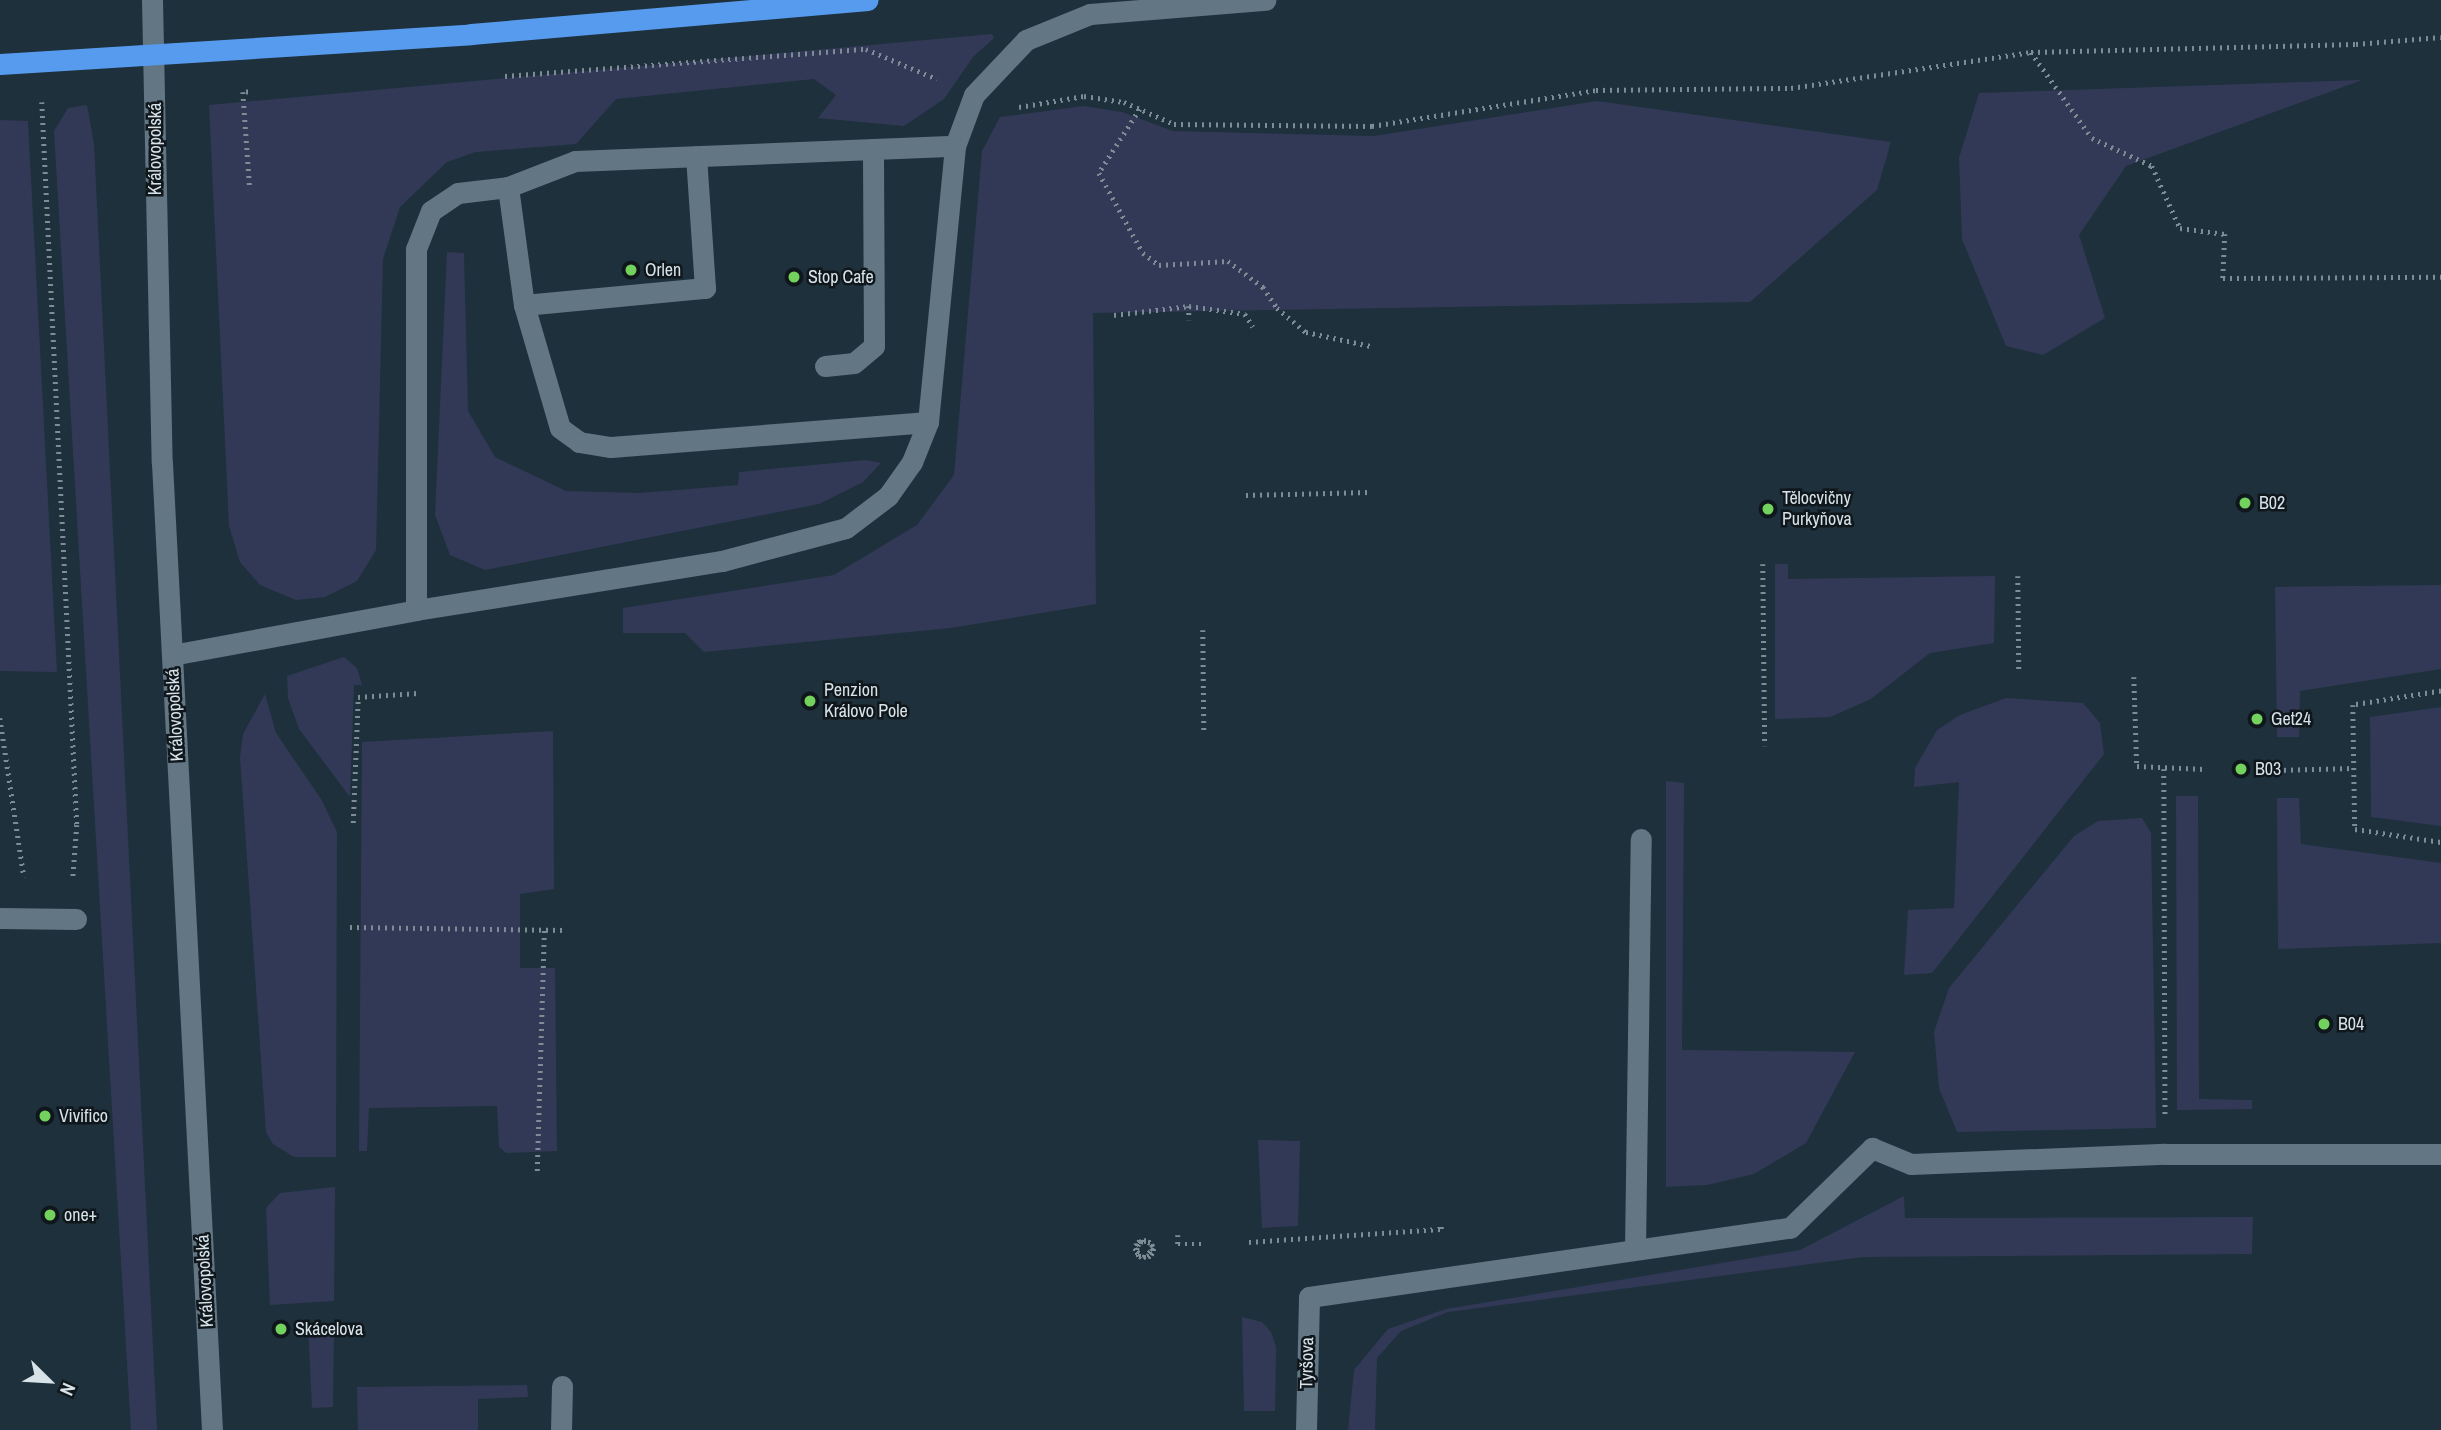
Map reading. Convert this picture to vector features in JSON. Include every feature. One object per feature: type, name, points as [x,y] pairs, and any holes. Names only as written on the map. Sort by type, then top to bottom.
[{"type":"highway","points":[[0,64],[471,34],[868,0]]},
{"type":"street","name":"Královopolská","points":[[152,0],[162,463],[212,1430]]},
{"type":"street","points":[[172,655],[416,610],[722,561],[846,528],[888,496],[912,462],[928,422],[955,146],[974,95],[1026,40],[1090,14],[1265,0]]},
{"type":"street","points":[[416,610],[416,249],[430,211],[458,193],[508,187],[575,162],[955,146]]},
{"type":"street","points":[[825,366],[854,363],[874,346],[873,149]]},
{"type":"street","points":[[524,305],[705,288],[696,156]]},
{"type":"street","points":[[508,187],[524,305],[560,428],[579,442],[611,447],[928,422]]},
{"type":"street","points":[[1641,839],[1635,1249],[1790,1228],[1872,1148],[1910,1164],[2165,1154],[2441,1154]]},
{"type":"street","points":[[0,918],[76,919]]},
{"type":"street","name":"Tyršova","points":[[1306,1430],[1308,1297],[1635,1249]]},
{"type":"street","points":[[561,1430],[562,1386]]},
{"type":"path","points":[[499,76],[866,49],[974,95],[1001,110],[1084,96],[1140,109],[1174,124],[1372,125],[1596,90],[1791,88],[2031,51],[2356,44],[2441,37]]},
{"type":"path","points":[[2031,51],[2092,138],[2152,166],[2180,228],[2225,234],[2223,278],[2441,277]]},
{"type":"path","points":[[250,190],[243,92],[254,91]]},
{"type":"path","points":[[32,99],[43,102],[77,825],[73,881],[76,919]]},
{"type":"path","points":[[1140,109],[1099,173],[1143,253],[1159,265],[1228,261],[1264,287],[1277,308],[1306,332],[1371,346]]},
{"type":"path","points":[[1114,315],[1189,306],[1245,314],[1253,327]]},
{"type":"path","points":[[1189,306],[1189,320]]},
{"type":"path","points":[[1246,495],[1369,492]]},
{"type":"path","points":[[1763,564],[1765,746]]},
{"type":"path","points":[[2018,576],[2019,671]]},
{"type":"path","points":[[1203,630],[1205,732]]},
{"type":"path","points":[[2134,677],[2137,766],[2205,769]]},
{"type":"path","points":[[2441,691],[2353,705],[2355,829],[2441,842]]},
{"type":"path","points":[[353,822],[358,697],[418,693]]},
{"type":"path","points":[[0,718],[1,741],[29,918]]},
{"type":"path","points":[[2277,770],[2354,768]]},
{"type":"path","points":[[2164,769],[2165,1110]]},
{"type":"path","points":[[350,927],[566,930]]},
{"type":"path","points":[[537,1171],[544,929]]},
{"type":"path","points":[[1249,1242],[1441,1230],[1441,1225]]},
{"type":"path","points":[[1178,1235],[1178,1244],[1201,1244]]},
{"type":"path","points":[[1137,1248],[1139,1255],[1150,1254],[1151,1247],[1142,1242],[1145,1240]]},
{"type":"path","points":[[1137,1248],[1145,1240]]},
{"type":"path","points":[[1139,1256],[1148,1257],[1153,1251],[1145,1240]]},
{"type":"path","points":[[1139,1256],[1135,1248],[1145,1240]]},
{"type":"path","points":[[1137,1248],[1139,1256]]},
{"type":"shaded area","points":[[992,34],[994,38],[973,57],[944,99],[904,126],[818,118],[836,95],[814,79],[616,99],[576,144],[476,152],[447,162],[400,207],[383,259],[376,550],[357,581],[325,597],[296,600],[260,585],[240,562],[229,526],[209,105]]},
{"type":"shaded area","points":[[2362,80],[2126,166],[2079,235],[2105,318],[2043,355],[2006,346],[1962,239],[1959,158],[1979,93]]},
{"type":"shaded area","points":[[1597,101],[1891,142],[1877,190],[1750,302],[1093,313],[1096,604],[951,628],[704,652],[685,633],[623,633],[623,608],[834,575],[917,525],[954,475],[982,151],[1000,117],[1084,106],[1122,112],[1173,131],[1374,136]]},
{"type":"shaded area","points":[[87,105],[94,144],[157,1430],[131,1430],[54,131],[68,108]]},
{"type":"shaded area","points":[[0,120],[28,121],[57,672],[0,671]]},
{"type":"shaded area","points":[[447,252],[464,253],[468,411],[495,457],[566,491],[641,493],[738,485],[739,472],[866,460],[881,463],[863,482],[819,504],[485,570],[450,555],[435,515]]},
{"type":"shaded area","points":[[1775,564],[1788,564],[1788,579],[1995,576],[1994,643],[1930,653],[1871,699],[1830,717],[1775,719]]},
{"type":"shaded area","points":[[2441,585],[2441,669],[2300,691],[2299,737],[2277,737],[2275,587]]},
{"type":"shaded area","points":[[344,657],[357,668],[362,685],[354,685],[350,797],[299,729],[288,698],[287,676]]},
{"type":"shaded area","points":[[265,694],[276,733],[321,799],[337,832],[336,1157],[294,1157],[273,1144],[266,1132],[240,757],[243,734]]},
{"type":"shaded area","points":[[2006,698],[2083,703],[2100,723],[2104,754],[1932,973],[1904,975],[1908,910],[1954,908],[1959,782],[1914,787],[1915,768],[1937,730],[1960,715]]},
{"type":"shaded area","points":[[2441,707],[2441,826],[2371,817],[2370,717]]},
{"type":"shaded area","points":[[553,731],[554,889],[520,894],[520,968],[555,968],[557,1151],[506,1153],[499,1147],[497,1106],[369,1108],[367,1151],[359,1151],[362,742]]},
{"type":"shaded area","points":[[1666,781],[1684,783],[1682,1050],[1855,1052],[1806,1143],[1754,1174],[1707,1185],[1666,1187]]},
{"type":"shaded area","points":[[2176,796],[2198,796],[2199,1099],[2252,1100],[2252,1109],[2177,1110]]},
{"type":"shaded area","points":[[2277,798],[2299,798],[2301,844],[2441,863],[2441,943],[2278,949]]},
{"type":"shaded area","points":[[2142,818],[2151,833],[2156,1128],[1957,1132],[1939,1088],[1934,1032],[1949,988],[2074,836],[2098,821]]},
{"type":"shaded area","points":[[1258,1140],[1300,1141],[1298,1226],[1262,1228]]},
{"type":"shaded area","points":[[335,1187],[334,1301],[270,1305],[266,1208],[280,1193]]},
{"type":"shaded area","points":[[1904,1196],[1905,1218],[2253,1217],[2252,1254],[1863,1257],[1448,1312],[1401,1331],[1377,1358],[1375,1430],[1348,1430],[1354,1370],[1388,1329],[1446,1309],[1800,1250]]},
{"type":"shaded area","points":[[1242,1317],[1262,1322],[1271,1332],[1276,1347],[1275,1411],[1244,1411]]},
{"type":"shaded area","points":[[308,1324],[334,1325],[333,1407],[312,1408]]},
{"type":"shaded area","points":[[527,1385],[528,1397],[478,1399],[478,1430],[358,1430],[357,1387]]},
{"type":"place","name":"Orlen","points":[[631,270]]},
{"type":"place","name":"Stop Cafe","points":[[794,277]]},
{"type":"place","name":"B02","points":[[2245,503]]},
{"type":"place","name":"Tělocvičny Purkyňova","points":[[1768,509]]},
{"type":"place","name":"Penzion Královo Pole","points":[[810,701]]},
{"type":"place","name":"Get24","points":[[2257,719]]},
{"type":"place","name":"B03","points":[[2241,769]]},
{"type":"place","name":"B04","points":[[2324,1024]]},
{"type":"place","name":"Vivifico","points":[[45,1116]]},
{"type":"place","name":"one+","points":[[50,1215]]},
{"type":"place","name":"Skácelova","points":[[281,1329]]}]
